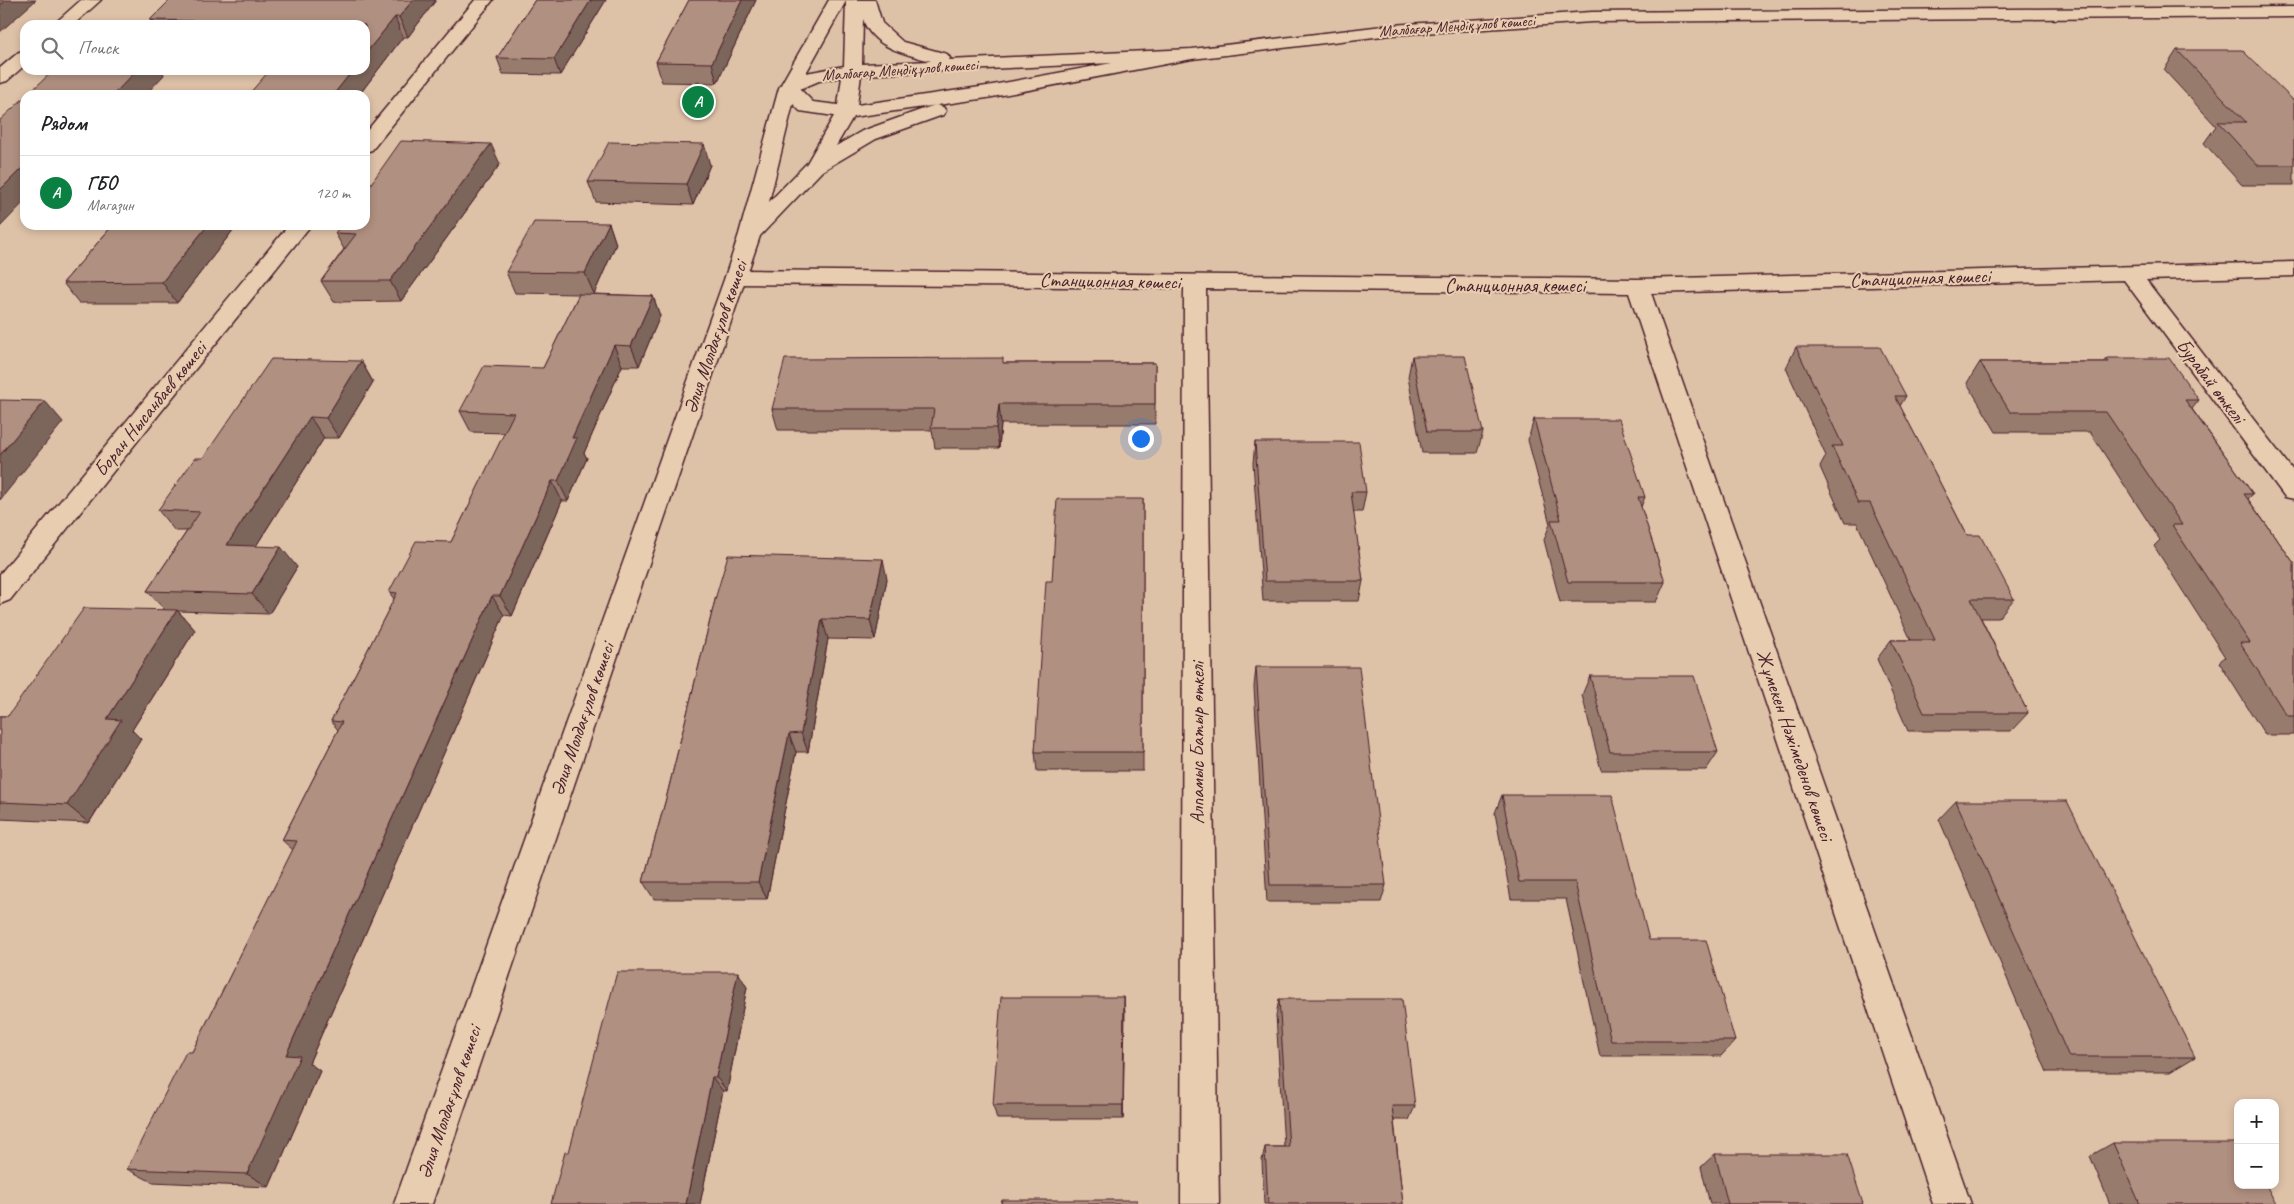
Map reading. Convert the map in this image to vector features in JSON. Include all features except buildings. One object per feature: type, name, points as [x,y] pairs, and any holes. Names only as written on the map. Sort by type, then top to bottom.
[{"type":"main road","points":[[68,20],[92,0]]},
{"type":"main road","points":[[370,140],[484,0]]},
{"type":"main road","name":"Әлия Молдағұлов көшесі","points":[[413,1204],[736,277],[750,234],[788,88],[838,0]]},
{"type":"main road","name":"Әлия Молдағұлов көшесі","points":[[750,234],[815,166],[846,112],[852,70],[856,0]]},
{"type":"main road","points":[[866,0],[874,25],[897,46],[929,56],[989,64]]},
{"type":"main road","name":"Малбағар Меңдіқұлов көшесі","points":[[1192,54],[852,70],[814,76],[788,88],[807,107],[846,112],[988,92],[1192,54],[1391,30],[1592,17],[2294,12]]},
{"type":"main road","points":[[0,77],[20,60]]},
{"type":"main road","points":[[815,166],[870,136],[988,92]]},
{"type":"main road","name":"Боран Нысанбаев көшесі","points":[[0,593],[296,230]]},
{"type":"main road","name":"Станционная көшесі","points":[[736,277],[1638,286],[2294,269]]},
{"type":"main road","name":"Бурабай өткелі","points":[[2129,272],[2294,490]]},
{"type":"main road","name":"Алпамыс Батыр өткелі","points":[[1195,282],[1200,1204]]},
{"type":"main road","name":"Жұмекен Нәжімеденов көшесі","points":[[1638,286],[1952,1204]]},
{"type":"place","name":"ГБО","points":[[698,102]]}]
